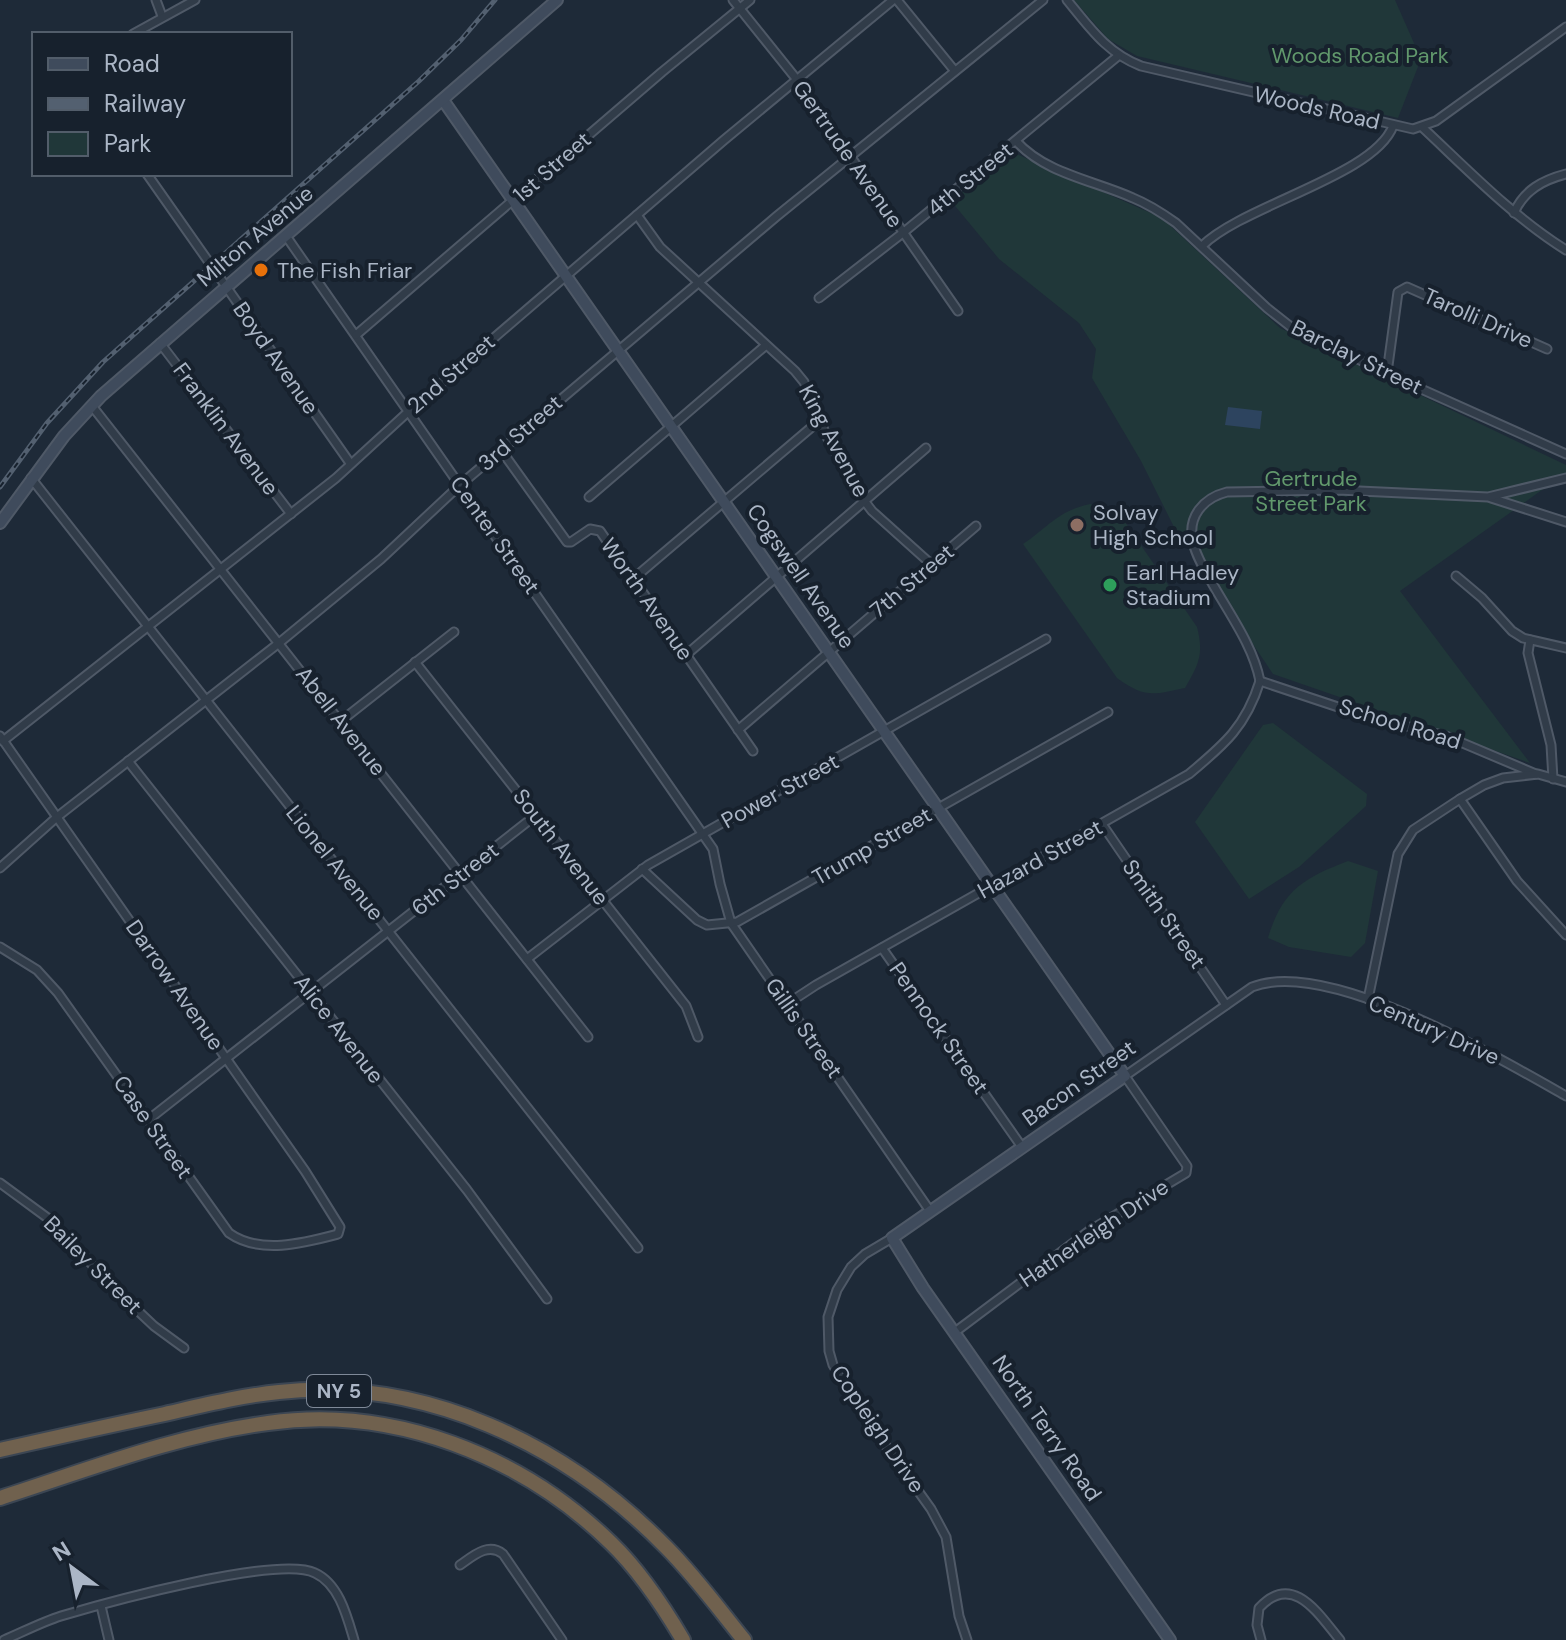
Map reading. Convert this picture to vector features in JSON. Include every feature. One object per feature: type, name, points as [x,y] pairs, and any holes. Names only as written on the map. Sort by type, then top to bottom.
[{"type":"highway","name":"NY 5","points":[[0,1450],[241,1397],[282,1392],[358,1392],[431,1404],[461,1413],[524,1440],[613,1499],[666,1547],[744,1640]]},
{"type":"highway","name":"NY 5","points":[[0,1498],[230,1429],[296,1420],[341,1420],[421,1433],[495,1461],[570,1507],[613,1544],[666,1612],[683,1640]]},
{"type":"street","points":[[156,0],[162,16]]},
{"type":"street","points":[[136,32],[195,0]]},
{"type":"street","name":"Milton Avenue","points":[[0,523],[31,478],[92,406],[160,343],[557,0]]},
{"type":"street","name":"Gertrude Avenue","points":[[733,0],[798,81],[958,311]]},
{"type":"street","name":"1st Street","points":[[356,335],[750,0]]},
{"type":"street","points":[[895,0],[954,70]]},
{"type":"street","name":"2nd Street","points":[[2,738],[336,478],[409,411],[637,215],[895,0]]},
{"type":"street","name":"3rd Street","points":[[0,868],[57,817],[279,643],[407,537],[460,485],[619,350],[954,70],[1043,0]]},
{"type":"street","name":"Woods Road","points":[[1067,0],[1105,46],[1118,56],[1141,66],[1393,126],[1422,127]]},
{"type":"street","points":[[1566,27],[1436,121],[1422,127],[1535,231],[1566,250]]},
{"type":"street","name":"4th Street","points":[[819,298],[1118,56]]},
{"type":"street","name":"Cogswell Avenue","points":[[443,100],[1125,1076]]},
{"type":"street","points":[[1202,246],[1233,224],[1369,155],[1389,136],[1393,126]]},
{"type":"street","name":"Barclay Street","points":[[1016,141],[1027,153],[1047,165],[1132,197],[1159,211],[1291,327],[1566,454]]},
{"type":"street","points":[[1514,213],[1528,191],[1543,181],[1566,174]]},
{"type":"street","name":"Boyd Avenue","points":[[148,176],[350,463]]},
{"type":"street","name":"King Avenue","points":[[637,215],[660,247],[795,371],[804,382],[820,420],[864,501],[931,564]]},
{"type":"street","name":"Center Street","points":[[286,236],[703,834]]},
{"type":"street","name":"Tarolli Drive","points":[[1387,373],[1398,292],[1407,287],[1547,349]]},
{"type":"street","name":"Franklin Avenue","points":[[160,343],[291,514]]},
{"type":"street","points":[[589,497],[765,346]]},
{"type":"street","name":"Abell Avenue","points":[[92,406],[588,1037]]},
{"type":"street","points":[[633,579],[820,420]]},
{"type":"street","points":[[686,655],[926,448]]},
{"type":"street","name":"Worth Avenue","points":[[501,450],[567,542],[594,528],[600,531],[753,751]]},
{"type":"street","name":"Lionel Avenue","points":[[31,478],[638,1248]]},
{"type":"street","points":[[1488,497],[1566,478]]},
{"type":"street","points":[[1260,681],[1253,658],[1203,567],[1192,539],[1192,525],[1197,511],[1210,498],[1227,492],[1338,490],[1488,497],[1566,522]]},
{"type":"street","name":"7th Street","points":[[738,730],[976,526]]},
{"type":"street","points":[[1456,576],[1482,598],[1512,631],[1530,640],[1566,648]]},
{"type":"street","points":[[341,721],[454,632]]},
{"type":"street","name":"Power Street","points":[[527,959],[642,869],[1046,639]]},
{"type":"street","points":[[1530,640],[1528,653],[1551,745],[1553,779]]},
{"type":"street","name":"South Avenue","points":[[415,662],[686,1006],[698,1037]]},
{"type":"street","name":"School Road","points":[[1260,681],[1362,715],[1446,736],[1538,774],[1566,782]]},
{"type":"street","name":"Hazard Street","points":[[787,1004],[1189,774],[1226,744],[1252,707],[1260,681]]},
{"type":"street","name":"Trump Street","points":[[731,923],[749,916],[1108,712]]},
{"type":"street","name":"Darrow Avenue","points":[[2,738],[305,1171],[340,1227],[334,1235]]},
{"type":"street","name":"Alice Avenue","points":[[128,761],[467,1190],[547,1299]]},
{"type":"street","points":[[1368,999],[1398,854],[1413,830],[1460,799],[1503,778],[1538,774]]},
{"type":"street","points":[[1460,799],[1517,881],[1566,935]]},
{"type":"street","name":"6th Street","points":[[148,1120],[536,815]]},
{"type":"street","name":"Smith Street","points":[[1102,824],[1226,1005]]},
{"type":"street","name":"Gillis Street","points":[[703,834],[713,849],[731,923],[930,1211]]},
{"type":"street","points":[[642,869],[697,920],[707,925],[731,923]]},
{"type":"street","name":"Case Street","points":[[0,947],[37,970],[58,993],[229,1233],[240,1241],[274,1246],[334,1235]]},
{"type":"street","name":"Pennock Street","points":[[882,948],[1022,1147]]},
{"type":"street","name":"Bacon Street","points":[[892,1238],[1226,1005],[1264,982],[1296,982]]},
{"type":"street","name":"Century Drive","points":[[1296,982],[1368,999],[1442,1030],[1566,1096]]},
{"type":"street","name":"Hatherleigh Drive","points":[[955,1332],[1089,1231],[1186,1173],[1187,1166],[1125,1076]]},
{"type":"street","name":"Bailey Street","points":[[0,1183],[49,1219],[118,1292],[154,1326],[184,1348]]},
{"type":"street","name":"North Terry Road","points":[[892,1238],[1170,1640]]},
{"type":"street","name":"Copleigh Drive","points":[[892,1238],[865,1254],[851,1267],[837,1290],[828,1317],[829,1351],[833,1365],[861,1411],[931,1509],[946,1537],[959,1616],[967,1640]]},
{"type":"street","points":[[460,1565],[490,1548],[497,1549],[562,1640]]},
{"type":"street","points":[[4,1640],[58,1617],[186,1584],[284,1569],[305,1569],[316,1573],[337,1594],[354,1640]]},
{"type":"street","points":[[1261,1640],[1257,1625],[1259,1608],[1274,1597],[1295,1594],[1305,1600],[1340,1640]]},
{"type":"street","points":[[101,1606],[109,1640]]},
{"type":"green space","name":"Woods Road Park","points":[[1074,0],[1395,0],[1421,59],[1398,118],[1137,56],[1108,39]]},
{"type":"green space","name":"Gertrude Street Park","points":[[1012,152],[1162,218],[1280,328],[1566,465],[1566,473],[1400,591],[1530,763],[1273,674],[1174,527],[1141,461],[1092,378],[1096,349],[1079,323],[999,259],[951,201]]},
{"type":"green space","name":"Earl Hadley Stadium","points":[[1090,504],[1109,508],[1125,522],[1197,627],[1199,659],[1185,688],[1142,692],[1117,678],[1023,544],[1061,515]]},
{"type":"green space","points":[[1273,723],[1367,794],[1366,806],[1299,867],[1249,899],[1195,822],[1263,725]]},
{"type":"green space","points":[[1348,861],[1378,871],[1365,943],[1351,957],[1289,947],[1268,938],[1280,908],[1297,888],[1319,873]]},
{"type":"water","points":[[1228,407],[1262,411],[1260,429],[1225,425]]},
{"type":"railway","points":[[0,487],[47,423],[103,362],[419,81],[461,40],[495,0]]},
{"type":"place","name":"The Fish Friar","points":[[261,270]]},
{"type":"place","name":"Solvay High School","points":[[1077,525]]},
{"type":"place","name":"Earl Hadley Stadium","points":[[1110,585]]}]
